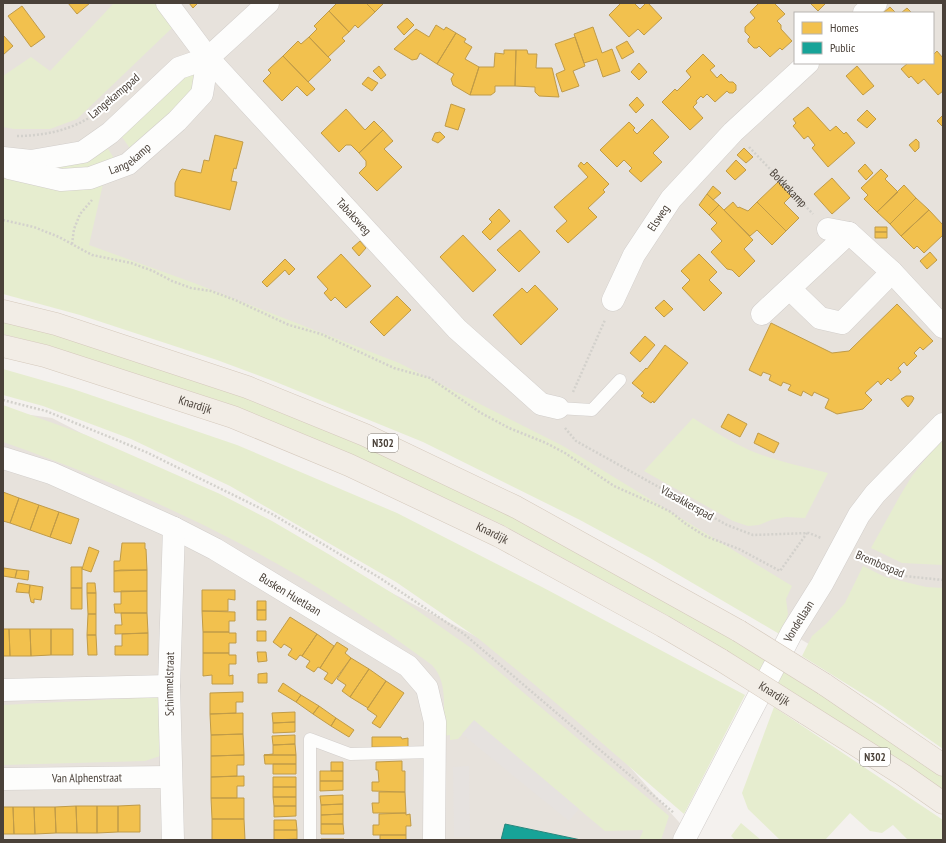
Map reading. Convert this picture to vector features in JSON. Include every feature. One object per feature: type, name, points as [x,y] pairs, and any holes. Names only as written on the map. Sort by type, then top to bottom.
[{"type":"main road","name":"N302","points":[[3,311],[56,324],[247,387],[365,434],[516,507],[739,630],[824,684],[943,765]]},
{"type":"main road","name":"Knardijk","points":[[3,346],[45,356],[233,417],[350,465],[499,536],[663,626],[721,660],[903,775],[943,803]]},
{"type":"street","name":"Tabaksweg","points":[[167,3],[208,58],[457,330],[542,404],[558,408]]},
{"type":"street","points":[[3,158],[31,161],[83,152],[110,133],[179,68],[208,58],[268,3]]},
{"type":"street","points":[[865,12],[876,3]]},
{"type":"street","name":"Langekamp","points":[[3,166],[61,180],[90,178],[128,164],[182,116],[202,94],[208,58]]},
{"type":"street","name":"Elsweg","points":[[614,300],[634,255],[671,199],[733,132],[807,64]]},
{"type":"street","points":[[828,229],[849,233],[892,272],[943,327]]},
{"type":"street","points":[[762,314],[849,233]]},
{"type":"street","points":[[790,289],[820,318],[842,323],[892,272]]},
{"type":"street","name":"Vondellaan","points":[[688,834],[792,632],[822,584],[859,515],[875,494],[943,424]]},
{"type":"street","name":"Busken Huetlaan","points":[[3,458],[50,473],[174,528],[214,549],[408,666],[427,688],[435,722],[434,840]]},
{"type":"street","name":"Schimmelstraat","points":[[173,840],[169,686],[174,528]]},
{"type":"street","points":[[3,690],[169,686]]},
{"type":"street","name":"Van Alphenstraat","points":[[3,779],[171,777]]},
{"type":"lane","points":[[558,408],[592,410],[620,380]]},
{"type":"lane","points":[[310,840],[310,739],[350,754],[434,752]]},
{"type":"path","name":"Langekamppad","points":[[11,136],[35,136],[67,129],[92,116],[103,108]]},
{"type":"path","name":"Bokkekamp","points":[[733,132],[828,229]]},
{"type":"path","points":[[72,244],[74,229],[80,214],[98,191],[102,174]]},
{"type":"path","points":[[3,220],[34,228],[59,237],[92,255],[131,263],[191,288],[211,291],[235,300],[289,325],[321,334],[388,365],[430,378],[481,413],[509,428],[546,443],[565,453],[614,486],[671,512],[705,536],[739,549],[780,571],[806,533]]},
{"type":"path","points":[[558,408],[573,393],[614,300]]},
{"type":"path","points":[[3,400],[46,411],[146,452],[272,514],[380,578],[464,634],[688,834]]},
{"type":"path","name":"Vlasakkerspad","points":[[558,408],[563,424],[576,441],[727,525],[753,535],[806,533],[841,548]]},
{"type":"path","name":"Brembospad","points":[[841,548],[879,563],[904,576],[943,580]]},
{"type":"shaded area","points":[[3,3],[943,3],[943,723],[320,356],[3,259]]},
{"type":"shaded area","points":[[3,411],[52,418],[545,672],[695,840],[3,840]]},
{"type":"shaded area","points":[[474,720],[579,809],[569,821],[462,734]]},
{"type":"shaded area","points":[[469,766],[470,837],[454,837],[453,767]]},
{"type":"green space","points":[[114,3],[154,3],[173,27],[77,119],[50,129],[14,129],[3,127],[3,76],[31,57],[50,71]]},
{"type":"green space","points":[[184,72],[211,73],[132,151],[119,133]]},
{"type":"green space","points":[[106,146],[116,161],[75,174],[38,165]]},
{"type":"green space","points":[[3,174],[51,186],[81,190],[103,184],[89,245],[194,283],[399,363],[563,446],[792,586],[786,599],[788,614],[781,635],[650,558],[580,520],[423,442],[276,382],[217,360],[80,315],[3,294]]},
{"type":"green space","points":[[3,320],[57,334],[246,397],[367,448],[513,515],[697,618],[882,733],[943,776],[943,793],[871,742],[690,628],[501,524],[356,457],[234,407],[50,346],[3,334]]},
{"type":"green space","points":[[3,369],[73,389],[237,445],[397,513],[542,587],[745,695],[684,814],[535,685],[479,639],[396,582],[230,486],[131,439],[43,406],[3,395]]},
{"type":"green space","points":[[3,405],[86,435],[220,494],[272,521],[392,593],[471,648],[669,816],[661,840],[639,840],[643,831],[642,830],[605,831],[474,721],[458,739],[450,740],[450,735],[443,736],[443,689],[441,680],[432,665],[337,599],[237,542],[122,488],[3,442]]},
{"type":"green space","points":[[693,418],[729,440],[751,451],[784,462],[828,473],[805,518],[786,517],[771,520],[759,525],[748,526],[733,521],[644,471]]},
{"type":"green space","points":[[943,437],[943,565],[902,563],[871,548],[912,476]]},
{"type":"green space","points":[[863,566],[885,577],[926,587],[943,588],[943,749],[882,706],[802,656],[812,636],[826,624],[845,603]]},
{"type":"green space","points":[[158,697],[163,706],[163,755],[145,761],[3,765],[3,705]]},
{"type":"green space","points":[[774,707],[943,820],[943,840],[908,840],[893,825],[882,833],[870,831],[850,813],[825,840],[780,840],[748,809],[742,793]]},
{"type":"green space","points":[[741,823],[761,840],[735,840],[731,836]]},
{"type":"building: Homes","points":[[68,3],[90,3],[77,14]]},
{"type":"building: Homes","points":[[189,3],[198,3],[193,8]]},
{"type":"building: Homes","points":[[337,3],[366,3],[375,12],[358,28],[355,25],[349,32],[329,11]]},
{"type":"building: Homes","points":[[366,3],[384,3],[375,12]]},
{"type":"building: Homes","points":[[621,3],[634,3],[640,9],[648,3],[662,18],[644,35],[638,29],[629,37],[609,15]]},
{"type":"building: Homes","points":[[759,3],[774,3],[785,14],[777,21],[781,25],[781,29],[792,41],[782,50],[780,48],[770,57],[759,46],[754,48],[748,42],[750,37],[745,32],[745,27],[755,18],[750,12]]},
{"type":"building: Homes","points":[[810,3],[826,3],[818,11]]},
{"type":"building: Homes","points":[[22,6],[45,37],[31,47],[8,16]]},
{"type":"building: Homes","points":[[890,7],[895,12],[884,12]]},
{"type":"building: Homes","points":[[907,8],[911,12],[902,12]]},
{"type":"building: Homes","points":[[329,11],[349,32],[342,38],[345,41],[328,57],[309,37],[317,29],[314,26]]},
{"type":"building: Homes","points":[[407,18],[414,25],[404,35],[397,27]]},
{"type":"building: Homes","points":[[436,25],[444,30],[446,27],[456,33],[437,64],[420,53],[417,59],[412,60],[394,49],[416,29],[429,37]]},
{"type":"building: Homes","points":[[593,27],[602,53],[612,49],[620,71],[603,77],[597,59],[584,63],[574,34]]},
{"type":"building: Homes","points":[[456,33],[466,39],[464,42],[472,47],[465,59],[479,67],[470,95],[453,85],[451,79],[454,74],[437,64]]},
{"type":"building: Homes","points":[[3,35],[13,46],[3,55]]},
{"type":"building: Homes","points":[[309,37],[331,60],[308,82],[283,56],[298,41],[301,44]]},
{"type":"building: Homes","points":[[575,37],[585,66],[573,71],[579,86],[562,92],[556,74],[565,70],[555,44]]},
{"type":"building: Homes","points":[[627,41],[634,52],[622,59],[616,47]]},
{"type":"building: Homes","points":[[504,50],[516,50],[515,86],[495,86],[495,92],[491,95],[470,95],[479,67],[494,67],[495,53],[504,54]]},
{"type":"building: Homes","points":[[516,50],[527,50],[528,54],[537,54],[536,68],[552,68],[559,97],[539,96],[535,92],[535,87],[515,86]]},
{"type":"building: Homes","points":[[937,51],[943,58],[943,91],[938,95],[924,79],[918,84],[911,76],[909,78],[901,69],[907,64],[934,64],[934,54]]},
{"type":"building: Homes","points":[[703,54],[715,66],[710,70],[717,78],[721,74],[729,82],[733,82],[736,85],[736,90],[733,93],[729,93],[727,91],[715,102],[707,94],[703,98],[701,96],[693,107],[703,118],[690,130],[662,102],[675,89],[677,91],[691,77],[686,71]]},
{"type":"building: Homes","points":[[283,56],[315,89],[307,96],[297,86],[282,101],[263,81],[271,73],[268,70]]},
{"type":"building: Homes","points":[[639,63],[647,72],[639,80],[631,72]]},
{"type":"building: Homes","points":[[379,66],[386,75],[381,79],[373,71]]},
{"type":"building: Homes","points":[[857,66],[874,86],[863,95],[846,76]]},
{"type":"building: Homes","points":[[368,77],[378,83],[372,91],[362,84]]},
{"type":"building: Homes","points":[[637,97],[644,105],[636,113],[629,105]]},
{"type":"building: Homes","points":[[451,104],[465,109],[458,130],[445,126]]},
{"type":"building: Homes","points":[[808,107],[830,131],[836,126],[844,134],[846,132],[855,143],[828,167],[812,148],[815,145],[808,136],[804,139],[793,126],[796,123],[793,119]]},
{"type":"building: Homes","points":[[346,109],[365,130],[374,121],[383,130],[359,153],[351,145],[346,145],[339,152],[321,133]]},
{"type":"building: Homes","points":[[867,110],[876,119],[867,128],[857,120]]},
{"type":"building: Homes","points":[[943,115],[943,127],[937,121]]},
{"type":"building: Homes","points":[[652,119],[669,137],[653,153],[662,162],[641,182],[629,171],[632,168],[624,160],[617,167],[600,150],[629,122],[635,128],[633,130],[637,134]]},
{"type":"building: Homes","points":[[383,130],[393,141],[384,149],[402,167],[377,191],[359,173],[366,166],[366,161],[359,153]]},
{"type":"building: Homes","points":[[440,132],[445,137],[438,143],[432,140],[435,133]]},
{"type":"building: Homes","points":[[215,135],[243,142],[236,169],[234,168],[231,181],[237,182],[230,210],[175,196],[175,183],[180,171],[182,169],[201,173],[204,160],[209,161]]},
{"type":"building: Homes","points":[[916,139],[919,142],[919,148],[915,152],[909,145]]},
{"type":"building: Homes","points":[[744,148],[753,157],[746,163],[737,155]]},
{"type":"building: Homes","points":[[736,160],[746,170],[735,180],[726,171]]},
{"type":"building: Homes","points":[[581,162],[584,165],[587,162],[609,184],[603,190],[605,192],[588,208],[597,217],[568,243],[556,231],[567,221],[554,207],[588,177],[578,166]]},
{"type":"building: Homes","points":[[865,164],[873,173],[866,180],[858,171]]},
{"type":"building: Homes","points":[[881,169],[888,176],[885,179],[898,192],[877,212],[864,199],[868,195],[861,188]]},
{"type":"building: Homes","points":[[832,178],[850,198],[832,214],[814,194]]},
{"type":"building: Homes","points":[[778,182],[791,196],[784,203],[799,218],[786,231],[757,202]]},
{"type":"building: Homes","points":[[904,185],[916,198],[890,224],[877,212]]},
{"type":"building: Homes","points":[[713,186],[721,193],[713,200],[707,194]]},
{"type":"building: Homes","points":[[707,194],[719,205],[709,215],[699,205]]},
{"type":"building: Homes","points":[[916,198],[929,210],[901,236],[890,224]]},
{"type":"building: Homes","points":[[733,202],[738,208],[739,207],[748,211],[757,202],[786,231],[772,245],[757,230],[750,236],[724,210]]},
{"type":"building: Homes","points":[[719,205],[753,240],[744,249],[755,261],[739,277],[732,270],[727,269],[711,252],[722,241],[711,229],[717,223],[709,215]]},
{"type":"building: Homes","points":[[499,209],[510,221],[490,240],[482,232],[492,222],[489,219]]},
{"type":"building: Homes","points":[[929,210],[943,225],[943,235],[924,253],[917,246],[914,249],[901,236]]},
{"type":"building: Homes","points":[[875,227],[887,227],[887,232],[875,232]]},
{"type":"building: Homes","points":[[520,230],[540,252],[519,272],[497,250]]},
{"type":"building: Homes","points":[[875,232],[887,232],[887,238],[875,238]]},
{"type":"building: Homes","points":[[463,235],[496,270],[473,292],[440,257]]},
{"type":"building: Homes","points":[[360,241],[366,248],[359,256],[352,248]]},
{"type":"building: Homes","points":[[930,252],[937,260],[927,269],[920,261]]},
{"type":"building: Homes","points":[[341,254],[371,286],[346,308],[335,297],[331,301],[324,293],[328,289],[317,277]]},
{"type":"building: Homes","points":[[699,254],[717,272],[709,280],[722,293],[704,311],[682,288],[690,280],[681,271]]},
{"type":"building: Homes","points":[[285,259],[295,269],[289,275],[285,270],[267,287],[262,282]]},
{"type":"building: Homes","points":[[535,285],[558,309],[521,345],[493,315],[522,288],[527,293]]},
{"type":"building: Homes","points":[[397,296],[411,310],[384,336],[370,322]]},
{"type":"building: Homes","points":[[664,300],[673,309],[664,317],[655,308]]},
{"type":"building: Homes","points":[[897,304],[933,341],[923,350],[920,347],[914,353],[917,356],[907,366],[904,362],[898,368],[901,372],[891,381],[888,378],[881,385],[878,381],[865,393],[872,400],[863,409],[837,414],[825,408],[829,399],[814,392],[812,396],[803,391],[801,396],[788,390],[791,385],[783,382],[781,386],[769,380],[771,375],[763,372],[761,376],[749,370],[771,323],[832,353],[849,351]]},
{"type":"building: Homes","points":[[645,336],[655,345],[640,362],[630,353]]},
{"type":"building: Homes","points":[[665,345],[688,363],[654,403],[653,401],[651,403],[641,396],[644,393],[632,383],[646,368],[647,369]]},
{"type":"building: Homes","points":[[906,396],[912,396],[914,398],[908,407],[901,399]]},
{"type":"building: Homes","points":[[728,414],[747,424],[740,437],[721,427]]},
{"type":"building: Homes","points":[[758,433],[779,443],[774,453],[754,443]]},
{"type":"building: Homes","points":[[3,492],[19,498],[10,523],[3,521]]},
{"type":"building: Homes","points":[[19,498],[39,505],[30,530],[10,523]]},
{"type":"building: Homes","points":[[39,505],[59,512],[50,537],[30,530]]},
{"type":"building: Homes","points":[[59,512],[79,519],[71,544],[50,537]]},
{"type":"building: Homes","points":[[122,543],[145,543],[147,570],[114,571],[114,561],[120,561]]},
{"type":"building: Homes","points":[[89,547],[99,551],[91,572],[82,569]]},
{"type":"building: Homes","points":[[71,567],[82,567],[82,588],[71,588]]},
{"type":"building: Homes","points":[[4,568],[17,570],[15,578],[3,576]]},
{"type":"building: Homes","points":[[17,570],[29,571],[28,580],[15,578]]},
{"type":"building: Homes","points":[[147,570],[147,591],[114,592],[114,571]]},
{"type":"building: Homes","points":[[18,583],[30,585],[29,593],[16,592]]},
{"type":"building: Homes","points":[[87,583],[95,583],[96,593],[87,593]]},
{"type":"building: Homes","points":[[30,585],[43,587],[41,600],[34,599],[34,603],[31,602],[29,593]]},
{"type":"building: Homes","points":[[71,588],[82,588],[82,609],[71,609]]},
{"type":"building: Homes","points":[[202,590],[235,590],[235,600],[228,599],[228,611],[202,611]]},
{"type":"building: Homes","points":[[121,591],[147,591],[147,613],[115,613],[114,604],[121,604]]},
{"type":"building: Homes","points":[[87,593],[96,593],[96,614],[88,614]]},
{"type":"building: Homes","points":[[257,601],[266,601],[266,610],[257,610]]},
{"type":"building: Homes","points":[[257,610],[266,610],[266,620],[257,620]]},
{"type":"building: Homes","points":[[202,611],[235,612],[235,621],[229,621],[229,632],[203,632]]},
{"type":"building: Homes","points":[[121,613],[147,613],[148,633],[115,634],[115,625],[122,625]]},
{"type":"building: Homes","points":[[88,614],[96,614],[96,635],[87,635]]},
{"type":"building: Homes","points":[[290,617],[317,634],[302,656],[300,655],[296,660],[288,655],[292,649],[284,644],[281,648],[273,642]]},
{"type":"building: Homes","points":[[3,629],[9,629],[10,656],[3,656]]},
{"type":"building: Homes","points":[[9,629],[30,629],[31,656],[10,656]]},
{"type":"building: Homes","points":[[30,629],[51,629],[51,655],[31,656]]},
{"type":"building: Homes","points":[[51,629],[73,629],[73,655],[51,655]]},
{"type":"building: Homes","points":[[257,631],[266,631],[266,641],[257,641]]},
{"type":"building: Homes","points":[[203,632],[236,633],[236,643],[229,643],[229,653],[203,653]]},
{"type":"building: Homes","points":[[148,633],[148,655],[115,655],[115,646],[122,646],[122,634]]},
{"type":"building: Homes","points":[[317,634],[334,646],[320,668],[318,667],[314,672],[306,667],[310,661],[302,656]]},
{"type":"building: Homes","points":[[87,635],[96,635],[97,655],[88,655]]},
{"type":"building: Homes","points":[[337,642],[348,649],[345,653],[351,658],[332,684],[324,679],[328,673],[320,668]]},
{"type":"building: Homes","points":[[257,652],[266,652],[267,661],[258,662]]},
{"type":"building: Homes","points":[[203,653],[229,653],[229,655],[236,655],[236,664],[229,664],[229,676],[233,675],[233,684],[212,684],[212,675],[203,676]]},
{"type":"building: Homes","points":[[351,658],[369,669],[350,697],[342,691],[346,685],[337,679]]},
{"type":"building: Homes","points":[[369,669],[386,681],[368,708],[350,697]]},
{"type":"building: Homes","points":[[267,673],[267,683],[258,683],[258,674]]},
{"type":"building: Homes","points":[[386,681],[404,693],[380,728],[372,723],[377,716],[367,709]]},
{"type":"building: Homes","points":[[283,683],[301,695],[296,702],[278,691]]},
{"type":"building: Homes","points":[[243,692],[243,702],[236,702],[236,713],[210,714],[210,693]]},
{"type":"building: Homes","points":[[301,695],[319,706],[313,714],[296,702]]},
{"type":"building: Homes","points":[[319,706],[336,718],[331,726],[313,714]]},
{"type":"building: Homes","points":[[295,712],[295,722],[273,723],[272,713]]},
{"type":"building: Homes","points":[[243,713],[243,734],[211,735],[210,714]]},
{"type":"building: Homes","points":[[336,718],[354,730],[349,737],[331,726]]},
{"type":"building: Homes","points":[[295,722],[295,732],[273,733],[273,723]]},
{"type":"building: Homes","points":[[243,734],[244,755],[211,756],[211,735]]},
{"type":"building: Homes","points":[[295,735],[295,744],[273,745],[272,736]]},
{"type":"building: Homes","points":[[372,737],[408,738],[408,747],[372,747]]},
{"type":"building: Homes","points":[[295,744],[296,755],[264,755],[273,754],[273,745]]},
{"type":"building: Homes","points":[[244,755],[244,765],[237,765],[237,776],[211,777],[211,756]]},
{"type":"building: Homes","points":[[264,755],[296,755],[296,764],[265,764]]},
{"type":"building: Homes","points":[[402,761],[402,771],[405,771],[405,792],[372,791],[372,782],[379,782],[376,762]]},
{"type":"building: Homes","points":[[331,762],[343,762],[343,771],[331,771]]},
{"type":"building: Homes","points":[[273,764],[296,764],[296,774],[273,774]]},
{"type":"building: Homes","points":[[320,771],[343,771],[343,781],[320,781]]},
{"type":"building: Homes","points":[[244,776],[244,786],[237,786],[237,798],[211,798],[211,777]]},
{"type":"building: Homes","points":[[273,777],[296,777],[296,787],[273,787]]},
{"type":"building: Homes","points":[[320,781],[343,781],[343,790],[320,791]]},
{"type":"building: Homes","points":[[273,787],[296,787],[296,797],[273,797]]},
{"type":"building: Homes","points":[[379,792],[405,792],[406,813],[373,813],[372,803],[379,803]]},
{"type":"building: Homes","points":[[343,795],[343,804],[321,805],[320,796]]},
{"type":"building: Homes","points":[[273,797],[296,797],[296,806],[274,806]]},
{"type":"building: Homes","points":[[211,798],[244,798],[244,819],[212,819]]},
{"type":"building: Homes","points":[[343,804],[343,814],[321,815],[321,805]]},
{"type":"building: Homes","points":[[140,805],[140,832],[118,832],[118,806]]},
{"type":"building: Homes","points":[[76,806],[97,806],[97,833],[77,833]]},
{"type":"building: Homes","points":[[76,806],[77,833],[56,833],[55,807]]},
{"type":"building: Homes","points":[[97,806],[118,806],[118,832],[97,833]]},
{"type":"building: Homes","points":[[274,806],[296,806],[296,816],[274,817]]},
{"type":"building: Homes","points":[[3,807],[13,807],[14,834],[3,834]]},
{"type":"building: Homes","points":[[13,807],[34,807],[35,834],[14,834]]},
{"type":"building: Homes","points":[[34,807],[55,807],[56,833],[35,834]]},
{"type":"building: Homes","points":[[406,813],[406,815],[410,814],[411,826],[406,826],[406,835],[373,835],[373,825],[379,825],[379,814]]},
{"type":"building: Homes","points":[[343,814],[343,824],[321,824],[321,815]]},
{"type":"building: Homes","points":[[212,819],[244,819],[245,840],[212,840]]},
{"type":"building: Homes","points":[[274,820],[296,820],[297,830],[274,830]]},
{"type":"building: Homes","points":[[321,824],[343,824],[344,834],[321,834]]},
{"type":"building: Homes","points":[[274,830],[297,830],[297,839],[274,840]]},
{"type":"building: Homes","points":[[380,835],[406,835],[406,840],[380,840]]},
{"type":"building: Homes","points":[[344,839],[344,840],[321,840]]},
{"type":"building: Public","points":[[505,824],[581,840],[501,840]]}]
